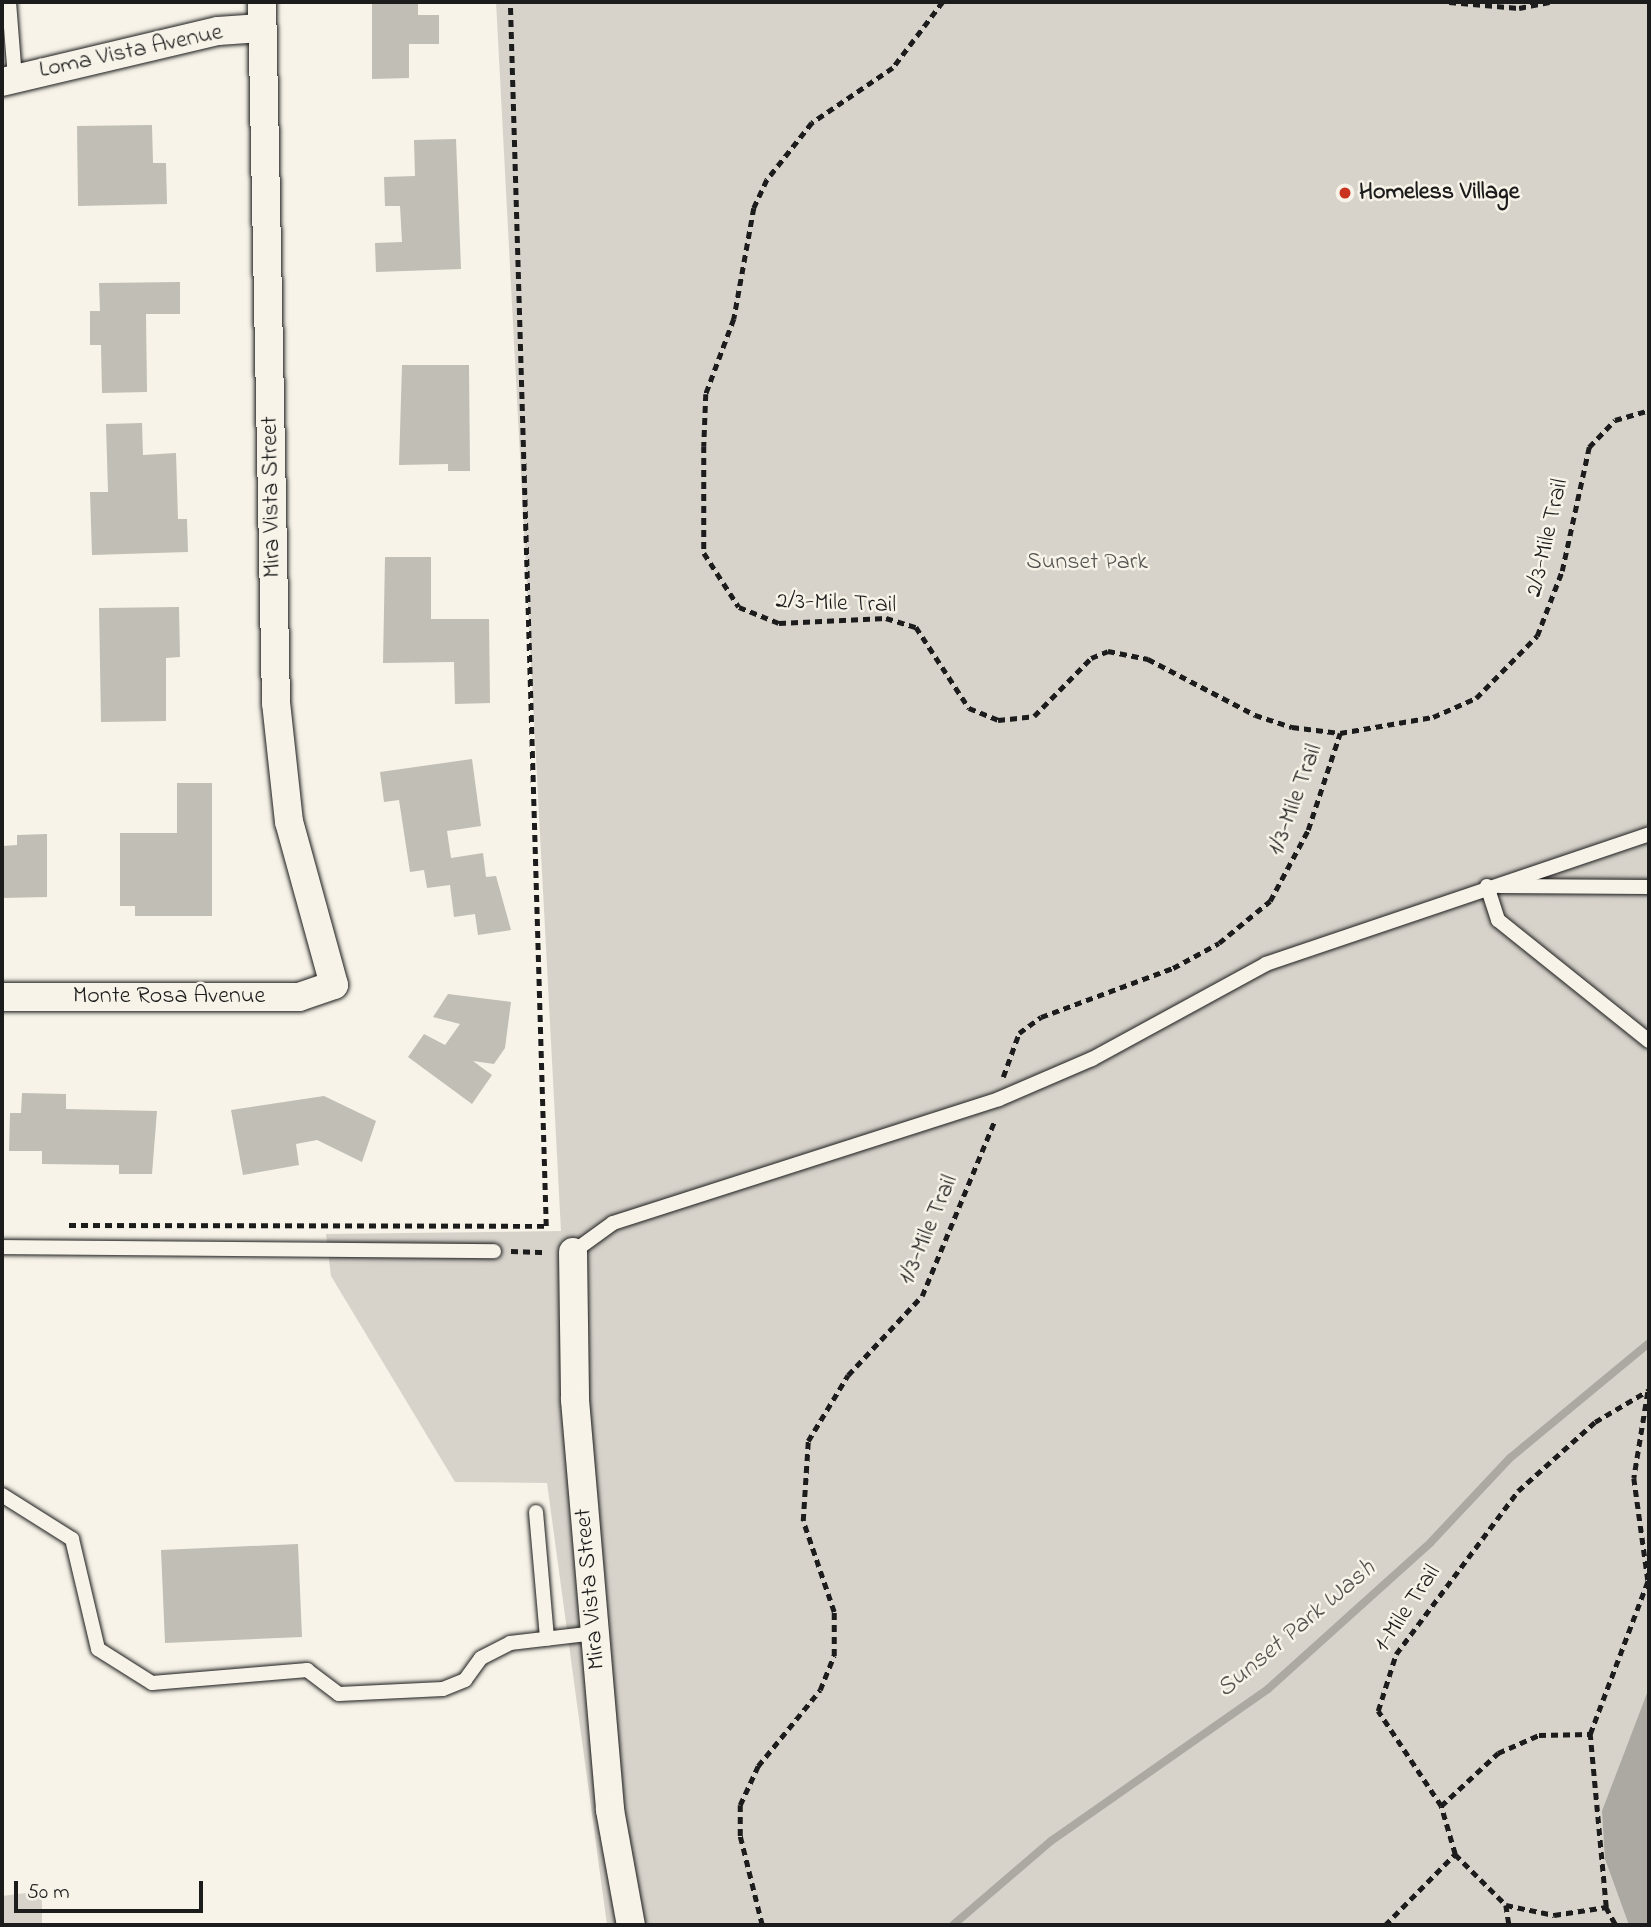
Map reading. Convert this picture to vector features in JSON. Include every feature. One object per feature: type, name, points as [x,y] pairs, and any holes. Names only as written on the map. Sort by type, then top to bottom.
[{"type":"street","name":"Loma Vista Avenue","points":[[9,80],[218,31],[262,15]]},
{"type":"street","name":"Mira Vista Street","points":[[262,15],[276,703],[289,822],[334,985]]},
{"type":"street","name":"Monte Rosa Avenue","points":[[2,997],[299,998],[334,985]]},
{"type":"street","name":"Mira Vista Street","points":[[573,1252],[575,1401],[610,1810],[631,1925]]},
{"type":"lane","points":[[9,2],[9,80]]},
{"type":"lane","points":[[573,1252],[613,1223],[999,1099],[1092,1059],[1266,964],[1487,886],[1649,834]]},
{"type":"lane","points":[[1487,886],[1649,887]]},
{"type":"lane","points":[[1487,886],[1498,920],[1649,1041]]},
{"type":"lane","points":[[2,1247],[494,1251]]},
{"type":"lane","points":[[2,1494],[72,1539],[98,1649],[152,1683],[307,1670],[339,1694],[443,1689],[465,1680],[481,1658],[510,1643],[595,1633]]},
{"type":"lane","points":[[536,1512],[547,1639]]},
{"type":"path","points":[[58,1226],[546,1226],[510,2]]},
{"type":"path","name":"2/3-Mile Trail","points":[[943,2],[893,68],[812,123],[766,180],[754,208],[734,319],[706,394],[704,553],[712,573],[739,607],[779,624],[886,618],[916,627],[969,708],[998,720],[1034,716],[1091,658],[1108,651],[1149,659],[1255,715],[1340,733],[1433,717],[1476,698],[1510,669],[1554,599],[1588,447],[1615,420],[1649,410]]},
{"type":"path","points":[[1449,2],[1519,8],[1549,2]]},
{"type":"path","name":"1/3-Mile Trail","points":[[762,1925],[740,1836],[740,1805],[758,1766],[820,1690],[836,1634],[803,1521],[808,1441],[848,1375],[922,1296],[999,1099],[1019,1033],[1066,1006],[1173,968],[1228,937],[1269,901],[1308,830],[1340,733]]},
{"type":"path","points":[[494,1251],[573,1252]]},
{"type":"path","points":[[1616,1925],[1606,1907],[1590,1734],[1649,1579],[1634,1478],[1649,1390]]},
{"type":"path","name":"1-Mile Trail","points":[[1455,1854],[1441,1806],[1378,1711],[1396,1654],[1518,1491],[1595,1422],[1649,1390]]},
{"type":"path","points":[[1441,1806],[1498,1753],[1539,1735],[1590,1734]]},
{"type":"path","points":[[1385,1925],[1455,1854],[1506,1905],[1554,1915],[1606,1907]]},
{"type":"path","points":[[1506,1905],[1509,1925]]},
{"type":"green space","name":"Sunset Park","points":[[496,2],[1649,2],[1649,1925],[607,1925],[547,1483],[455,1482],[331,1276],[326,1234],[561,1231]]},
{"type":"green space","points":[[42,1891],[42,1925],[2,1925],[2,1896]]},
{"type":"shaded area","points":[[1649,1688],[1649,1925],[1629,1925],[1605,1859],[1602,1811]]},
{"type":"building","points":[[372,2],[418,2],[418,15],[439,15],[439,44],[409,44],[409,78],[372,79]]},
{"type":"building","points":[[152,125],[153,163],[166,163],[167,204],[78,206],[77,126]]},
{"type":"building","points":[[456,139],[461,269],[376,272],[375,243],[402,242],[400,206],[385,206],[384,177],[415,176],[414,140]]},
{"type":"building","points":[[180,282],[180,314],[146,314],[147,392],[102,393],[101,345],[90,345],[90,311],[100,311],[99,283]]},
{"type":"building","points":[[402,365],[469,365],[470,471],[448,471],[448,464],[399,465]]},
{"type":"building","points":[[142,423],[143,455],[176,453],[178,519],[187,519],[188,552],[92,555],[90,492],[108,492],[106,424]]},
{"type":"building","points":[[385,557],[431,557],[431,619],[489,619],[490,703],[455,704],[454,662],[383,663]]},
{"type":"building","points":[[179,607],[180,657],[166,658],[166,721],[101,722],[99,608]]},
{"type":"building","points":[[472,759],[481,826],[447,831],[451,858],[483,853],[486,877],[496,876],[511,930],[478,935],[475,914],[454,917],[450,885],[427,888],[424,870],[410,872],[399,800],[384,802],[380,772]]},
{"type":"building","points":[[177,783],[212,783],[212,916],[135,916],[135,906],[120,906],[120,833],[177,833]]},
{"type":"building","points":[[47,834],[47,897],[2,898],[2,846],[17,845],[17,835]]},
{"type":"building","points":[[448,994],[511,1002],[505,1048],[494,1064],[473,1061],[492,1075],[472,1104],[408,1057],[424,1034],[445,1045],[460,1024],[433,1017]]},
{"type":"building","points":[[22,1093],[66,1094],[66,1109],[157,1111],[152,1174],[119,1174],[119,1165],[42,1164],[42,1151],[9,1151],[10,1113],[21,1113]]},
{"type":"building","points":[[324,1096],[376,1121],[362,1162],[317,1140],[296,1144],[299,1165],[243,1175],[231,1110]]},
{"type":"building","points":[[298,1544],[302,1637],[165,1643],[161,1550]]},
{"type":"waterway","name":"Sunset Park Wash","points":[[953,1925],[1051,1841],[1268,1689],[1431,1542],[1510,1458],[1649,1343]]},
{"type":"place","name":"Homeless Village","points":[[1345,193]]}]
